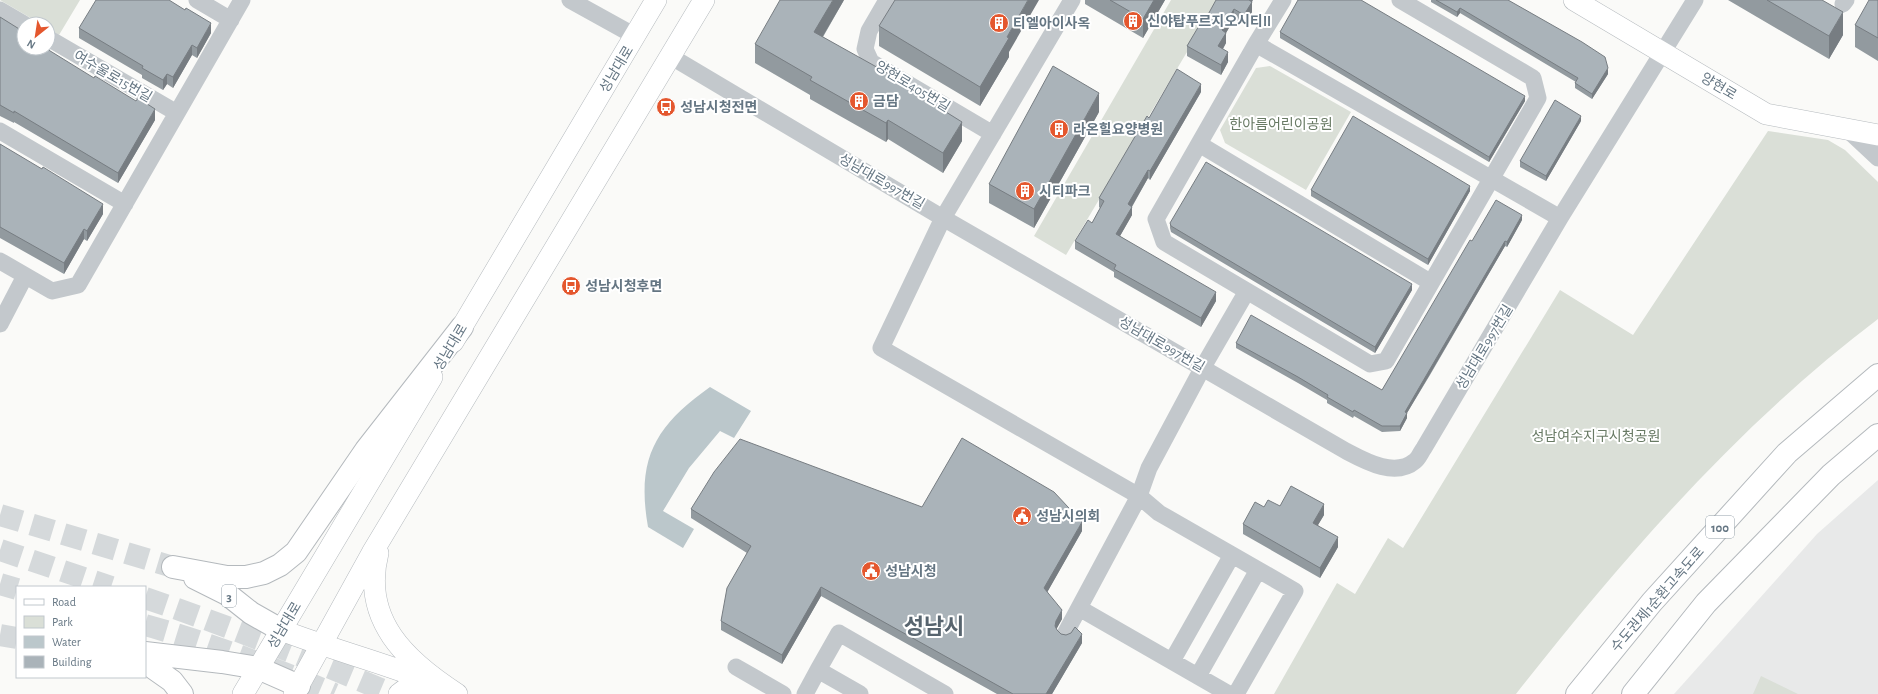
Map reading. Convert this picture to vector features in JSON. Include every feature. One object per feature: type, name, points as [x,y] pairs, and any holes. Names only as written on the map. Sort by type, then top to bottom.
[{"type":"highway","name":"3","points":[[281,630],[251,612],[227,594],[173,567],[227,577],[246,577],[264,573],[280,565],[296,552],[366,450],[462,327]]},
{"type":"highway","name":"수도권제1순환고속도로","points":[[1577,694],[1652,602],[1787,453],[1878,374]]},
{"type":"highway","points":[[1633,694],[1706,603],[1831,475],[1878,435]]},
{"type":"highway","points":[[146,653],[222,662],[258,668],[301,691]]},
{"type":"highway","points":[[146,663],[172,680],[182,694]]},
{"type":"main road","name":"성남대로","points":[[243,694],[656,0]]},
{"type":"main road","points":[[301,691],[320,646],[386,532],[704,0]]},
{"type":"main road","name":"양현로","points":[[1574,0],[1766,114],[1878,135]]},
{"type":"main road","points":[[386,532],[376,562],[374,579],[376,598],[384,622],[394,641],[405,654],[454,692]]},
{"type":"main road","points":[[281,630],[320,646],[401,670],[454,692]]},
{"type":"main road","points":[[399,694],[407,688],[423,685],[454,692]]},
{"type":"street","points":[[196,0],[231,20]]},
{"type":"street","points":[[0,261],[52,291],[78,286],[242,0]]},
{"type":"street","points":[[570,0],[635,36]]},
{"type":"street","name":"양현로405번길","points":[[887,0],[869,31],[865,49],[871,62],[993,134]]},
{"type":"street","points":[[1072,0],[943,218],[881,348],[1139,496],[1159,513],[1295,591],[1236,694]]},
{"type":"street","points":[[1283,0],[1256,44],[1156,219],[1164,242],[1370,364],[1386,361],[1430,282],[1538,98],[1533,78],[1400,0]]},
{"type":"street","name":"성남대로997번길","points":[[670,56],[943,218],[1203,367],[1340,448],[1364,460],[1391,468],[1403,466],[1414,461],[1424,448],[1560,218],[1662,51],[1695,0]]},
{"type":"street","points":[[0,10],[16,19]]},
{"type":"street","name":"여수울로15번길","points":[[56,43],[177,113]]},
{"type":"street","points":[[1256,44],[1560,218]]},
{"type":"street","points":[[1848,130],[1878,158]]},
{"type":"street","points":[[0,131],[125,204]]},
{"type":"street","points":[[1199,144],[1430,282]]},
{"type":"street","points":[[0,324],[25,276]]},
{"type":"street","points":[[1065,634],[1139,496],[1149,468],[1246,291]]},
{"type":"street","points":[[1172,661],[1232,555]]},
{"type":"street","points":[[1198,676],[1258,570]]},
{"type":"street","points":[[1079,608],[1229,694]]},
{"type":"street","points":[[805,694],[839,633],[945,694]]},
{"type":"street","points":[[736,667],[783,694]]},
{"type":"street","points":[[818,670],[860,694]]},
{"type":"shaded area","points":[[1878,480],[1878,694],[1674,694],[1817,534]]},
{"type":"green space","points":[[0,0],[80,0],[59,35],[56,33],[56,16],[27,16]]},
{"type":"green space","points":[[1171,0],[1218,0],[1066,255],[1034,236]]},
{"type":"green space","name":"한아름어린이공원","points":[[1270,66],[1351,112],[1306,190],[1225,143],[1220,130],[1256,68]]},
{"type":"green space","name":"성남여수지구시청공원","points":[[1768,131],[1828,140],[1845,150],[1878,182],[1878,319],[1827,360],[1778,403],[1685,495],[1598,593],[1516,694],[1274,694],[1337,583],[1355,594],[1388,538],[1403,548],[1560,290],[1633,335]]},
{"type":"green space","points":[[1761,676],[1798,694],[1753,694]]},
{"type":"water","points":[[710,387],[751,411],[734,438],[720,431],[689,468],[663,511],[694,529],[683,548],[648,527],[645,503],[645,482],[648,463],[654,446],[663,431],[675,416],[691,401]]},
{"type":"building","points":[[96,0],[169,0],[211,23],[197,48],[192,45],[173,77],[167,74],[163,80],[142,68],[143,66],[79,28]]},
{"type":"building","points":[[780,0],[833,0],[814,32],[907,84],[906,87],[962,122],[943,153],[888,120],[886,123],[810,80],[812,77],[755,44]]},
{"type":"building","points":[[895,0],[1028,0],[1007,37],[1009,38],[980,87],[879,26]]},
{"type":"building","points":[[1110,0],[1154,0],[1143,19]]},
{"type":"building","points":[[1216,0],[1249,0],[1252,2],[1244,15],[1234,9],[1222,30],[1226,33],[1218,46],[1228,52],[1221,65],[1187,46],[1203,19],[1205,20]]},
{"type":"building","points":[[1298,0],[1361,0],[1525,96],[1489,157],[1280,32]]},
{"type":"building","points":[[1436,0],[1508,0],[1582,42],[1605,57],[1608,68],[1592,94],[1575,83],[1578,78],[1460,8],[1457,12]]},
{"type":"building","points":[[1767,0],[1822,0],[1843,12],[1829,36]]},
{"type":"building","points":[[1869,0],[1878,0],[1878,38],[1855,25]]},
{"type":"building","points":[[0,17],[16,27],[16,56],[56,56],[56,55],[94,78],[95,76],[136,101],[138,98],[155,109],[118,173],[14,111],[14,113],[0,105]]},
{"type":"building","points":[[1053,66],[1099,93],[1034,209],[989,184]]},
{"type":"building","points":[[1177,69],[1201,84],[1150,171],[1148,170],[1128,204],[1132,207],[1116,234],[1216,292],[1201,318],[1114,269],[1116,265],[1075,241],[1088,220],[1092,223],[1104,201],[1099,198],[1147,116],[1149,118]]},
{"type":"building","points":[[1555,100],[1581,116],[1546,176],[1520,161]]},
{"type":"building","points":[[1353,116],[1470,186],[1428,259],[1311,190]]},
{"type":"building","points":[[0,144],[42,169],[43,167],[103,204],[87,231],[84,229],[64,263],[0,227]]},
{"type":"building","points":[[1206,162],[1412,284],[1375,347],[1171,226],[1170,223]]},
{"type":"building","points":[[1496,200],[1522,215],[1507,242],[1505,241],[1405,412],[1407,413],[1400,426],[1382,426],[1354,410],[1353,412],[1327,397],[1328,395],[1298,377],[1236,343],[1251,315],[1382,390],[1470,240],[1472,241]]},
{"type":"building","points":[[962,438],[1054,492],[1082,522],[1044,588],[1062,610],[1056,621],[1055,626],[1057,630],[1061,634],[1066,635],[1071,633],[1075,627],[1082,634],[1046,694],[1013,694],[821,587],[782,655],[721,621],[727,588],[751,546],[691,509],[714,472],[740,439],[922,507]]},
{"type":"building","points":[[1291,486],[1324,504],[1313,523],[1338,537],[1320,568],[1243,524],[1255,502],[1264,507],[1268,500],[1280,506]]},
{"type":"tunnel","points":[[0,515],[173,567]]},
{"type":"tunnel","points":[[0,550],[108,586]]},
{"type":"tunnel","points":[[0,584],[16,589]]},
{"type":"tunnel","points":[[146,598],[270,643],[392,694]]},
{"type":"tunnel","points":[[146,625],[241,656],[334,694]]},
{"type":"tunnel","points":[[0,635],[16,638]]},
{"type":"place","name":"신야탑푸르지오시티II","points":[[1133,21]]},
{"type":"place","name":"티엘아이사옥","points":[[999,23]]},
{"type":"place","name":"금담","points":[[859,101]]},
{"type":"place","name":"성남시청전면","points":[[666,107]]},
{"type":"place","name":"라온힐요양병원","points":[[1059,129]]},
{"type":"place","name":"시티파크","points":[[1025,191]]},
{"type":"place","name":"성남시청후면","points":[[571,286]]},
{"type":"place","name":"성남시의회","points":[[1022,516]]},
{"type":"place","name":"성남시청","points":[[871,571]]},
{"type":"district","name":"성남시","points":[[934,626]]}]
